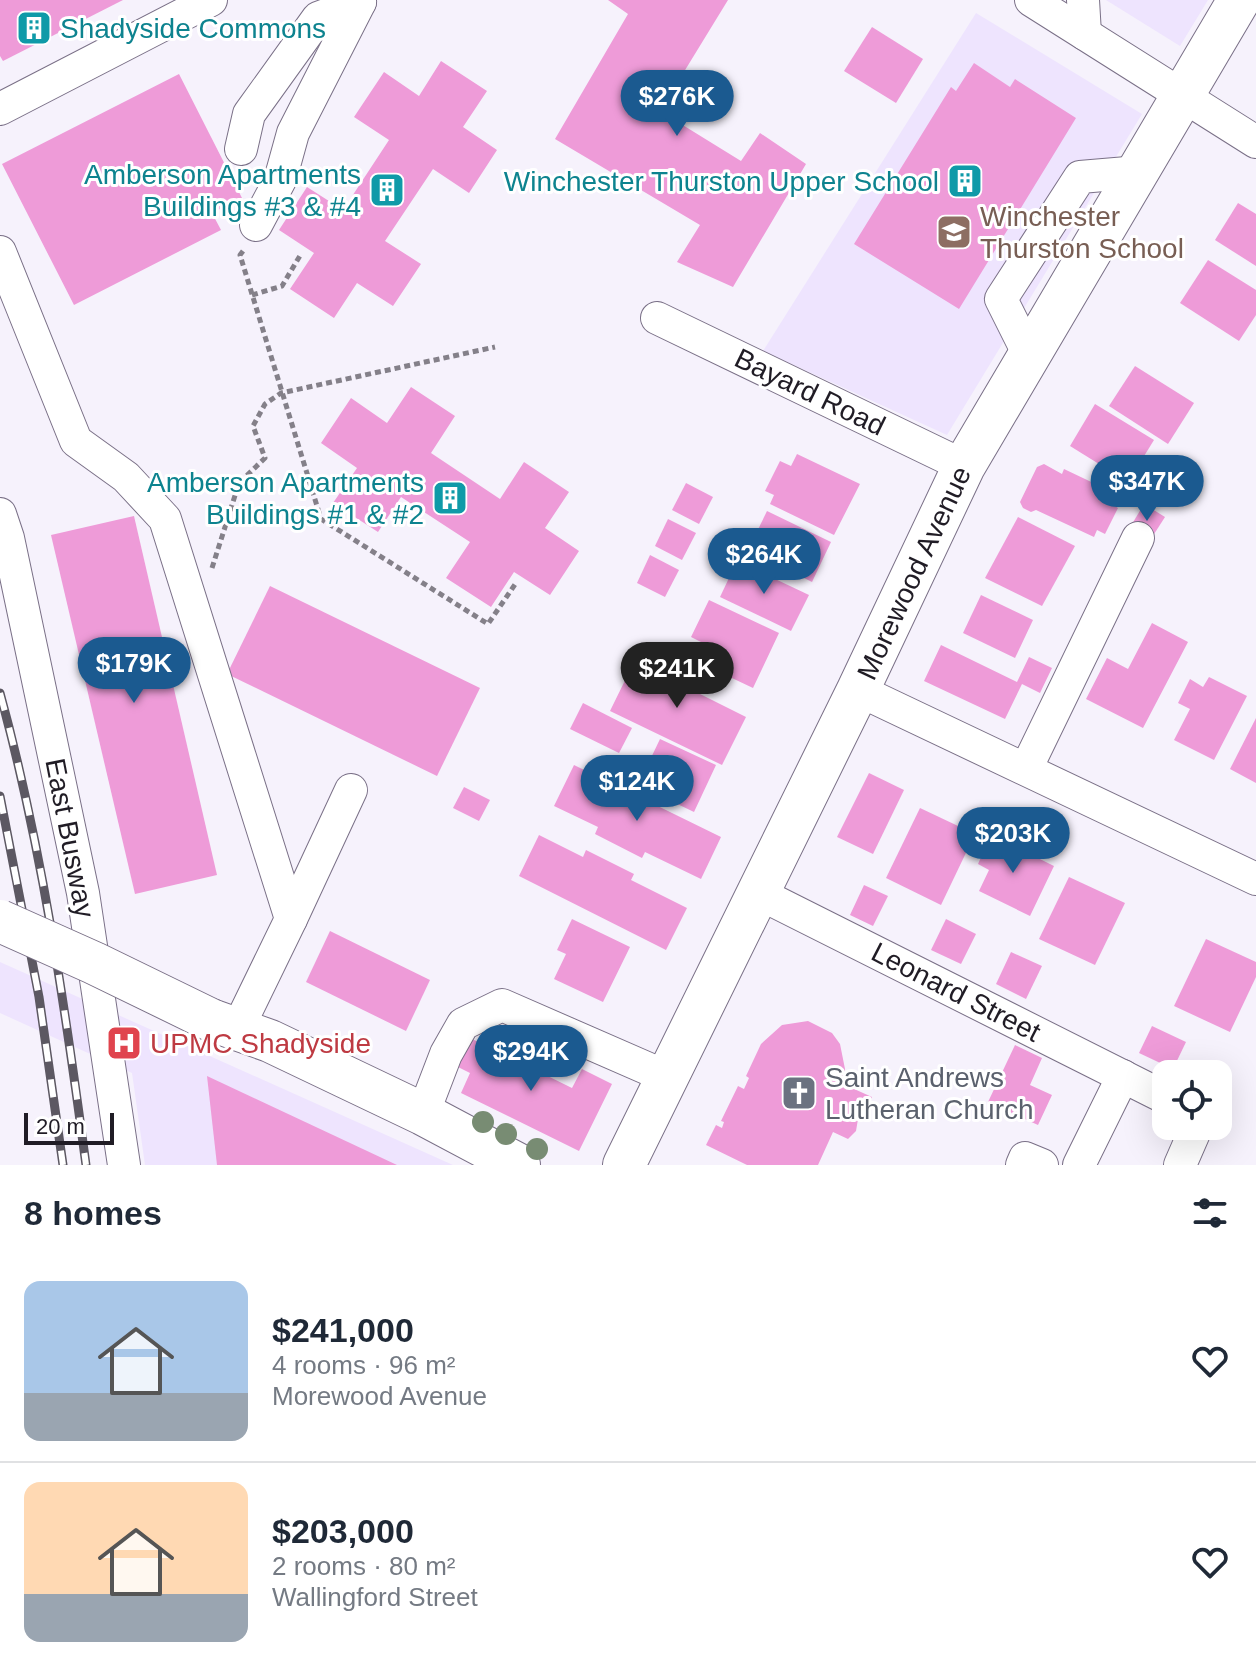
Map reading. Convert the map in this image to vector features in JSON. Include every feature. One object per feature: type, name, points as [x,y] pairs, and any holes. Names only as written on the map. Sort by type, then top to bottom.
[{"type":"main road","name":"Morewood Avenue","points":[[624,1165],[858,690],[964,466],[1239,0]]},
{"type":"main road","points":[[0,921],[423,1114],[519,1165]]},
{"type":"street","points":[[0,109],[211,0]]},
{"type":"street","points":[[1031,0],[1256,142]]},
{"type":"street","points":[[1083,0],[1085,34]]},
{"type":"street","points":[[241,149],[249,114],[318,18],[359,1]]},
{"type":"street","points":[[256,225],[280,180],[293,133],[359,1]]},
{"type":"street","points":[[0,252],[76,441],[126,477],[165,519],[295,909]]},
{"type":"street","name":"Bayard Road","points":[[657,318],[964,466]]},
{"type":"street","name":"East Busway","points":[[0,514],[12,553],[83,893],[124,1165]]},
{"type":"street","points":[[1026,769],[1138,538]]},
{"type":"street","points":[[858,690],[1256,879]]},
{"type":"street","points":[[224,1024],[295,909],[351,790]]},
{"type":"street","name":"Leonard Street","points":[[758,893],[1152,1090]]},
{"type":"street","points":[[423,1114],[446,1054],[463,1024],[502,1005],[667,1077]]},
{"type":"street","points":[[1079,1165],[1123,1076]]},
{"type":"street","points":[[1180,1165],[1191,1140]]},
{"type":"street","points":[[1022,1165],[1025,1158],[1042,1165]]},
{"type":"path","points":[[256,225],[240,255],[321,519],[488,624],[516,583]]},
{"type":"path","points":[[252,295],[282,286],[301,254]]},
{"type":"path","points":[[196,619],[239,483],[265,458],[253,426],[265,404],[281,393],[495,347]]},
{"type":"shaded area","points":[[1106,0],[1208,0],[1180,46]]},
{"type":"shaded area","name":"Winchester Thurston School","points":[[976,13],[1142,114],[947,435],[763,351]]},
{"type":"shaded area","name":"UPMC Shadyside","points":[[0,962],[453,1165],[145,1165],[132,1073],[0,1013]]},
{"type":"building","name":"Shadyside Commons","points":[[0,0],[123,0],[3,61],[0,56]]},
{"type":"building","points":[[608,0],[728,0],[660,111],[741,161],[760,133],[806,164],[733,287],[677,262],[700,225],[555,139],[628,14]]},
{"type":"building","points":[[872,27],[923,59],[896,103],[844,71]]},
{"type":"building","name":"Amberson Apartments Buildings #3 & #4","points":[[441,61],[487,91],[463,127],[497,150],[469,193],[433,169],[385,241],[421,264],[393,306],[357,283],[334,318],[290,289],[314,253],[279,230],[307,187],[343,210],[389,140],[354,117],[384,72],[419,96]]},
{"type":"building","name":"Winchester Thurston Upper School","points":[[974,63],[1010,87],[1015,79],[1076,118],[959,309],[854,244],[951,87],[956,91]]},
{"type":"building","points":[[179,74],[242,198],[212,213],[221,230],[74,305],[2,164]]},
{"type":"building","points":[[1238,203],[1256,214],[1256,266],[1215,240]]},
{"type":"building","points":[[1208,260],[1256,290],[1256,315],[1239,341],[1180,303]]},
{"type":"building","points":[[1135,366],[1194,403],[1168,444],[1109,406]]},
{"type":"building","name":"Amberson Apartments Buildings #1 & #2","points":[[411,387],[455,416],[431,453],[500,499],[524,462],[569,492],[545,528],[579,551],[550,595],[514,572],[491,607],[446,578],[470,542],[401,497],[378,532],[333,503],[357,468],[321,443],[351,398],[387,423]]},
{"type":"building","points":[[1095,404],[1154,440],[1128,482],[1070,446]]},
{"type":"building","points":[[797,454],[860,484],[834,535],[770,504],[774,495],[765,491],[780,461],[791,466]]},
{"type":"building","points":[[1044,464],[1062,474],[1064,469],[1106,489],[1101,498],[1118,508],[1105,534],[1097,530],[1094,537],[1036,510],[1031,512],[1023,508],[1020,502],[1037,467]]},
{"type":"building","points":[[686,483],[713,497],[699,524],[672,510]]},
{"type":"building","points":[[1144,504],[1165,517],[1149,542],[1129,529]]},
{"type":"building","points":[[767,511],[831,542],[812,582],[748,550]]},
{"type":"building","points":[[134,516],[217,875],[135,894],[51,535]]},
{"type":"building","points":[[1018,517],[1075,546],[1042,606],[985,578]]},
{"type":"building","points":[[668,519],[696,533],[682,560],[655,546]]},
{"type":"building","points":[[650,555],[679,570],[665,597],[637,583]]},
{"type":"building","points":[[737,561],[809,595],[791,631],[720,597]]},
{"type":"building","points":[[270,586],[480,688],[437,776],[227,674]]},
{"type":"building","points":[[981,595],[1033,620],[1015,658],[963,633]]},
{"type":"building","points":[[709,600],[779,633],[753,688],[696,661],[705,644],[691,637]]},
{"type":"building","points":[[1152,623],[1188,642],[1143,728],[1086,699],[1107,658],[1128,669]]},
{"type":"building","points":[[941,645],[1017,682],[1029,657],[1052,668],[1040,693],[1022,684],[1005,719],[924,681]]},
{"type":"building","points":[[662,659],[696,676],[690,689],[746,717],[722,765],[610,711],[635,660],[657,670]]},
{"type":"building","points":[[1209,677],[1247,696],[1214,760],[1174,740],[1190,709],[1178,703],[1190,679],[1203,687]]},
{"type":"building","points":[[583,703],[632,728],[619,753],[570,729]]},
{"type":"building","points":[[1256,718],[1256,783],[1230,769]]},
{"type":"building","points":[[660,739],[716,765],[694,812],[669,800],[667,805],[641,793],[644,788],[638,785]]},
{"type":"building","points":[[574,765],[721,837],[701,879],[645,852],[642,858],[595,834],[598,827],[554,806]]},
{"type":"building","points":[[869,773],[904,790],[873,854],[837,837]]},
{"type":"building","points":[[464,787],[490,800],[479,821],[453,808]]},
{"type":"building","points":[[920,808],[975,834],[941,905],[886,878]]},
{"type":"building","points":[[539,835],[583,857],[586,850],[634,874],[631,880],[687,908],[666,950],[519,876]]},
{"type":"building","points":[[991,835],[1054,866],[1030,916],[979,891],[989,870],[978,864]]},
{"type":"building","points":[[1069,877],[1125,903],[1095,965],[1039,939]]},
{"type":"building","points":[[864,885],[888,896],[873,926],[850,915]]},
{"type":"building","points":[[572,919],[630,947],[603,1002],[554,979],[566,954],[557,950]]},
{"type":"building","points":[[946,919],[976,934],[961,964],[931,950]]},
{"type":"building","points":[[330,931],[430,980],[406,1031],[306,982]]},
{"type":"building","points":[[1206,939],[1256,962],[1256,977],[1230,1032],[1174,1006]]},
{"type":"building","points":[[1011,952],[1042,966],[1026,999],[996,984]]},
{"type":"building","name":"Saint Andrews Lutheran Church","points":[[808,1021],[832,1033],[840,1044],[845,1069],[843,1084],[872,1097],[858,1119],[856,1131],[848,1139],[833,1132],[818,1165],[747,1165],[706,1145],[716,1125],[722,1128],[724,1122],[721,1121],[738,1086],[744,1089],[749,1078],[746,1076],[761,1044],[782,1025]]},
{"type":"building","points":[[1152,1026],[1186,1042],[1177,1060],[1154,1060],[1139,1053]]},
{"type":"building","points":[[464,1035],[572,1088],[582,1069],[612,1084],[579,1151],[461,1093],[470,1073],[450,1063]]},
{"type":"building","points":[[1015,1045],[1042,1058],[1030,1085],[1052,1095],[1038,1125],[988,1102]]},
{"type":"building","points":[[207,1076],[397,1165],[217,1165]]},
{"type":"railway","points":[[0,693],[40,868],[61,987],[86,1165]]},
{"type":"railway","points":[[0,796],[39,997],[63,1165]]},
{"type":"place","name":"Shadyside Commons","points":[[34,28]]},
{"type":"place","name":"Winchester Thurston Upper School","points":[[965,181]]},
{"type":"place","name":"Amberson Apartments Buildings #3 & #4","points":[[387,190]]},
{"type":"place","name":"Winchester Thurston School","points":[[954,232]]},
{"type":"place","name":"Amberson Apartments Buildings #1 & #2","points":[[450,498]]},
{"type":"place","name":"UPMC Shadyside","points":[[124,1043]]},
{"type":"place","name":"Saint Andrews Lutheran Church","points":[[799,1093]]}]
